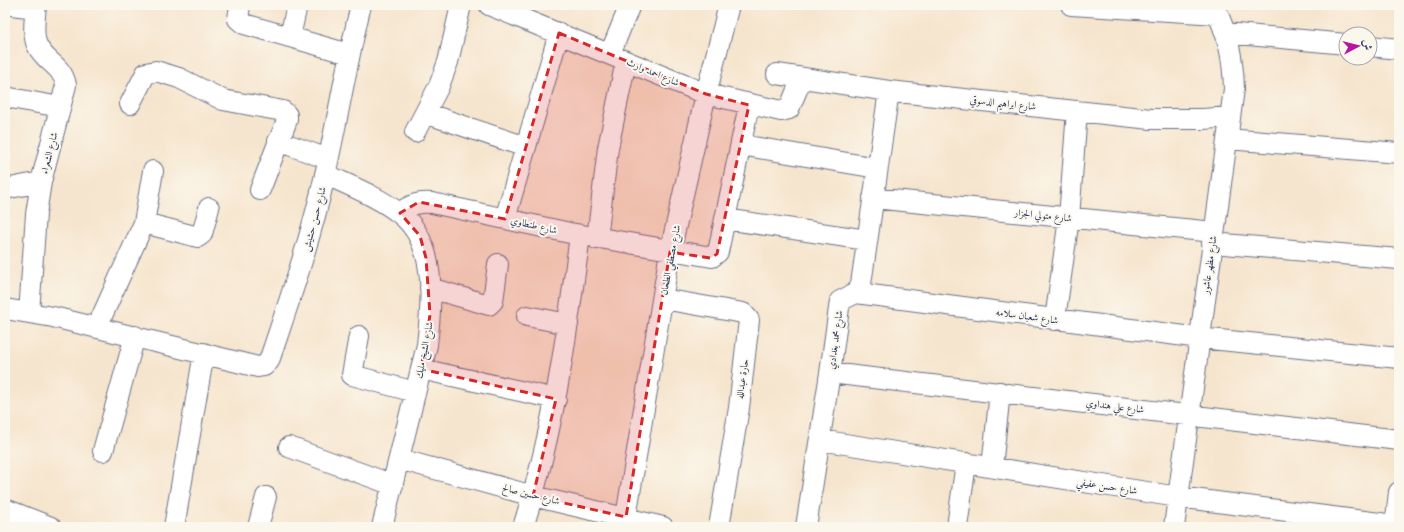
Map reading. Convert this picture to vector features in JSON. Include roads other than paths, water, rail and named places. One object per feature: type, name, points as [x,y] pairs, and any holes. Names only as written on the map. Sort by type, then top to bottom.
[{"type":"street","points":[[12,5],[36,7]]},
{"type":"street","points":[[240,5],[238,13],[240,22],[349,54]]},
{"type":"street","points":[[290,37],[297,5]]},
{"type":"street","name":"شارع حسن حشيش","points":[[5,309],[97,327],[258,367],[264,366],[269,361],[304,255],[327,167],[349,54],[361,5]]},
{"type":"street","points":[[415,132],[439,86],[448,62],[461,5]]},
{"type":"street","name":"شارع احمد وارث","points":[[489,5],[706,94],[781,111],[789,109],[802,78]]},
{"type":"street","points":[[523,527],[533,496],[556,400],[568,324],[608,148],[618,58],[630,5]]},
{"type":"street","name":"شارع مصطفي الطحان","points":[[626,517],[670,252],[706,94],[729,5]]},
{"type":"street","points":[[1071,5],[1216,9]]},
{"type":"street","name":"شارع الشعراء","points":[[29,313],[36,214],[41,182],[66,85],[64,76],[37,46],[34,33],[36,7]]},
{"type":"street","name":"شارع مظهر عاشور","points":[[1174,527],[1234,89],[1233,60],[1226,33],[1216,9]]},
{"type":"street","points":[[505,219],[559,33]]},
{"type":"street","points":[[1226,33],[1338,43]]},
{"type":"street","points":[[1378,47],[1399,49]]},
{"type":"street","points":[[130,104],[146,73],[156,72],[188,82],[216,97],[284,111],[287,115],[287,120],[260,190]]},
{"type":"street","name":"شارع ابراهيم الدسوقي","points":[[778,74],[888,91],[1151,119],[1202,119],[1230,117]]},
{"type":"street","points":[[856,293],[861,284],[888,91]]},
{"type":"street","points":[[5,97],[60,107]]},
{"type":"street","points":[[670,252],[710,258],[715,256],[718,252],[749,104]]},
{"type":"street","points":[[1055,320],[1069,218],[1078,111]]},
{"type":"street","points":[[425,113],[526,147]]},
{"type":"street","points":[[1227,139],[1399,154]]},
{"type":"street","name":"شارع الشيخ مليك","points":[[278,140],[327,167],[369,195],[400,213],[420,236],[426,258],[430,288],[430,315],[427,345],[382,527]]},
{"type":"street","points":[[741,145],[878,168]]},
{"type":"street","points":[[97,327],[144,223],[154,171]]},
{"type":"street","points":[[5,189],[41,182]]},
{"type":"street","name":"شارع متولي الجزار","points":[[872,198],[1069,218],[1213,238],[1399,258]]},
{"type":"street","name":"شارع طنطاوي","points":[[400,213],[409,206],[419,202],[432,203],[588,237],[670,252]]},
{"type":"street","points":[[144,223],[198,237],[202,234],[209,208]]},
{"type":"street","points":[[726,219],[867,240]]},
{"type":"street","points":[[430,288],[490,305],[493,301],[498,264]]},
{"type":"street","name":"شارع شعبان سلامه","points":[[856,293],[1200,338],[1399,358]]},
{"type":"street","name":"شارع محمد بغدادي","points":[[806,527],[840,301],[856,293]]},
{"type":"street","name":"حارة عبدالله","points":[[663,299],[741,313],[746,315],[749,320],[739,408],[719,527]]},
{"type":"street","points":[[527,316],[568,324]]},
{"type":"street","points":[[103,451],[135,336]]},
{"type":"street","points":[[359,336],[352,375],[415,392]]},
{"type":"street","points":[[174,527],[204,353]]},
{"type":"street","points":[[421,370],[556,400]]},
{"type":"street","name":"شارع علي هنداوي","points":[[830,373],[1399,440]]},
{"type":"street","points":[[992,468],[1000,392]]},
{"type":"street","name":"شارع حسن عفيفي","points":[[820,440],[1178,497],[1395,526]]},
{"type":"street","points":[[289,447],[393,485]]},
{"type":"street","name":"شارع حسين صالح","points":[[399,459],[533,496],[663,527]]},
{"type":"street","points":[[957,527],[966,464]]},
{"type":"street","points":[[1395,526],[1399,492]]},
{"type":"street","points":[[258,527],[266,497]]},
{"type":"street","points":[[5,509],[51,527]]}]
